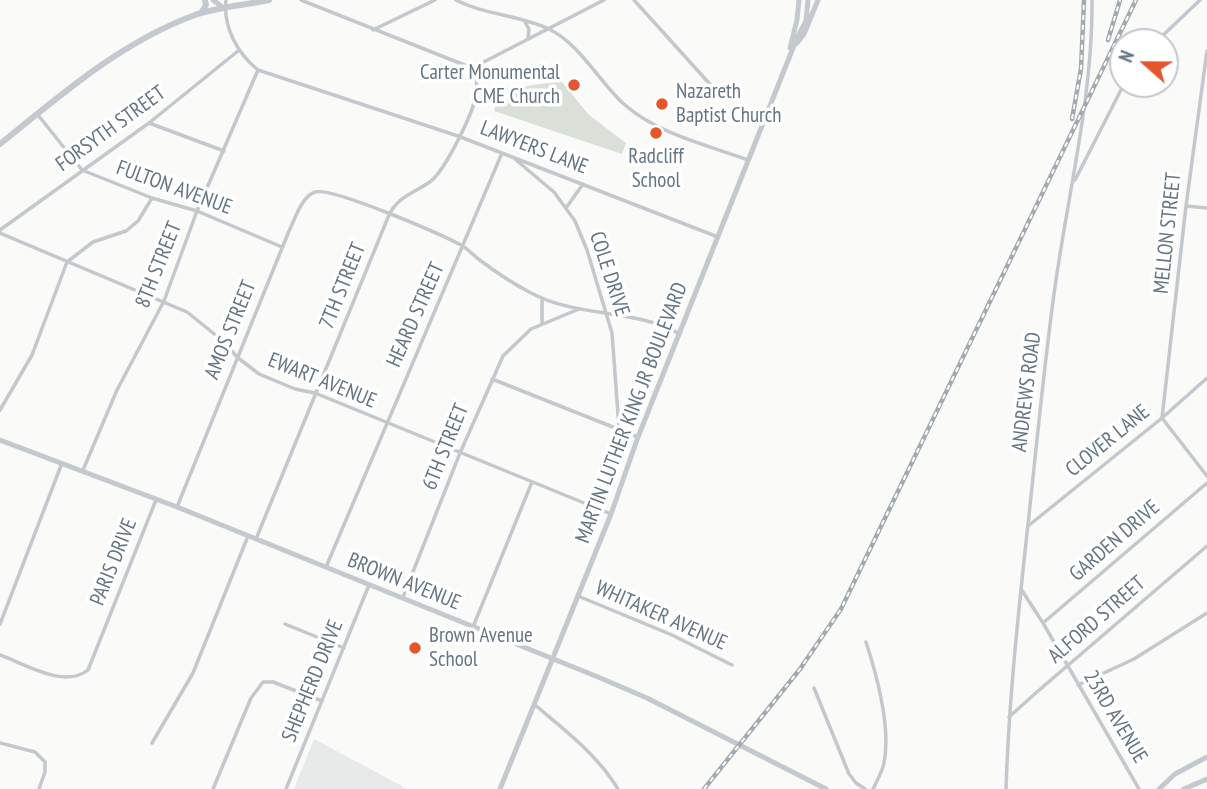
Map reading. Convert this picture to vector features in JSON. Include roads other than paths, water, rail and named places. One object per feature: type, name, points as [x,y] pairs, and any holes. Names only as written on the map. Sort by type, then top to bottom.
[{"type":"main road","points":[[201,13],[206,5],[205,0]]},
{"type":"main road","points":[[213,0],[225,9]]},
{"type":"main road","points":[[0,144],[114,55],[138,40],[201,13],[269,0]]},
{"type":"main road","points":[[789,57],[801,0]]},
{"type":"main road","name":"MARTIN LUTHER KING JR BOULEVARD","points":[[793,49],[801,0]]},
{"type":"main road","name":"MARTIN LUTHER KING JR BOULEVARD","points":[[796,38],[806,21],[808,0]]},
{"type":"main road","name":"MARTIN LUTHER KING JR BOULEVARD","points":[[500,789],[611,514],[638,437],[789,57],[804,34],[818,0]]},
{"type":"main road","name":"BROWN AVENUE","points":[[0,440],[177,507],[647,698],[826,789]]},
{"type":"main road","points":[[1159,789],[1175,774],[1207,757]]},
{"type":"main road","points":[[1184,789],[1207,779]]},
{"type":"street","points":[[225,9],[226,0]]},
{"type":"street","points":[[300,0],[467,66],[476,66],[604,0]]},
{"type":"street","points":[[373,30],[435,0]]},
{"type":"street","points":[[456,0],[549,29],[572,46],[618,99],[637,114],[662,128],[748,160]]},
{"type":"street","points":[[634,0],[718,92],[730,98]]},
{"type":"street","name":"ANDREWS ROAD","points":[[1006,789],[1008,719],[1020,588],[1054,291],[1072,186],[1092,37],[1092,0]]},
{"type":"street","points":[[1171,28],[1200,0]]},
{"type":"street","name":"LAWYERS LANE","points":[[225,9],[232,38],[239,51],[258,70],[458,136],[718,237]]},
{"type":"street","points":[[525,21],[529,29],[528,39]]},
{"type":"street","name":"FORSYTH STREET","points":[[0,232],[149,123],[239,51]]},
{"type":"street","name":"MELLON STREET","points":[[1163,418],[1186,206],[1207,51]]},
{"type":"street","name":"7TH STREET","points":[[256,539],[389,215],[395,203],[432,180],[440,171],[476,96],[476,66]]},
{"type":"street","name":"8TH STREET","points":[[83,470],[117,390],[164,301],[197,211],[258,70]]},
{"type":"street","points":[[1072,186],[1117,98]]},
{"type":"street","name":"FULTON AVENUE","points":[[37,115],[82,170],[152,198],[197,211],[282,247]]},
{"type":"street","points":[[149,123],[224,151]]},
{"type":"street","name":"HEARD STREET","points":[[326,567],[502,153]]},
{"type":"street","name":"COLE DRIVE","points":[[510,156],[554,192],[575,221],[587,250],[612,333],[619,428]]},
{"type":"street","points":[[566,208],[584,184]]},
{"type":"street","name":"AMOS STREET","points":[[177,507],[282,247],[305,200],[314,192],[337,194],[389,215]]},
{"type":"street","points":[[0,410],[32,355],[68,262],[93,242],[127,231],[138,221],[152,198]]},
{"type":"street","points":[[1186,206],[1207,208]]},
{"type":"street","points":[[389,215],[463,246],[498,273],[542,298],[579,309],[645,319],[667,326],[680,334]]},
{"type":"street","name":"EWART AVENUE","points":[[0,232],[187,312],[206,326],[237,357],[259,374],[278,383],[315,393],[611,514]]},
{"type":"street","points":[[542,298],[542,323]]},
{"type":"street","name":"6TH STREET","points":[[402,599],[460,453],[503,356],[530,329],[579,309]]},
{"type":"street","points":[[492,379],[638,437]]},
{"type":"street","name":"CLOVER LANE","points":[[1028,526],[1163,418],[1207,379]]},
{"type":"street","points":[[1163,418],[1207,476]]},
{"type":"street","points":[[0,624],[62,463]]},
{"type":"street","points":[[473,627],[532,482]]},
{"type":"street","name":"GARDEN DRIVE","points":[[1043,623],[1207,483]]},
{"type":"street","name":"PARIS DRIVE","points":[[0,655],[55,676],[80,676],[88,670],[156,499]]},
{"type":"street","points":[[152,743],[192,673],[248,536]]},
{"type":"street","name":"ALFORD STREET","points":[[1008,719],[1207,546]]},
{"type":"street","name":"SHEPHERD DRIVE","points":[[286,789],[369,585]]},
{"type":"street","name":"23RD AVENUE","points":[[1020,588],[1139,789]]},
{"type":"street","name":"WHITAKER AVENUE","points":[[578,596],[671,635],[732,665]]},
{"type":"street","points":[[1078,685],[1134,659],[1207,613]]},
{"type":"street","points":[[285,624],[344,648]]},
{"type":"street","points":[[866,642],[873,663],[885,728],[884,763],[873,789]]},
{"type":"street","points":[[213,789],[251,698],[263,682],[273,682],[322,701]]},
{"type":"street","points":[[814,688],[849,774],[864,789]]},
{"type":"street","points":[[534,704],[602,765],[618,789]]},
{"type":"street","points":[[0,743],[35,752],[45,762],[39,789]]},
{"type":"railway","points":[[1072,119],[1081,69],[1084,0]]},
{"type":"railway","points":[[1108,40],[1120,0]]},
{"type":"railway","points":[[704,789],[800,669],[841,609],[1136,0]]},
{"type":"place","name":"Carter Monumental CME Church","points":[[574,85]]},
{"type":"place","name":"Nazareth Baptist Church","points":[[662,104]]},
{"type":"place","name":"Radcliff School","points":[[656,133]]},
{"type":"place","name":"Brown Avenue School","points":[[415,648]]}]
